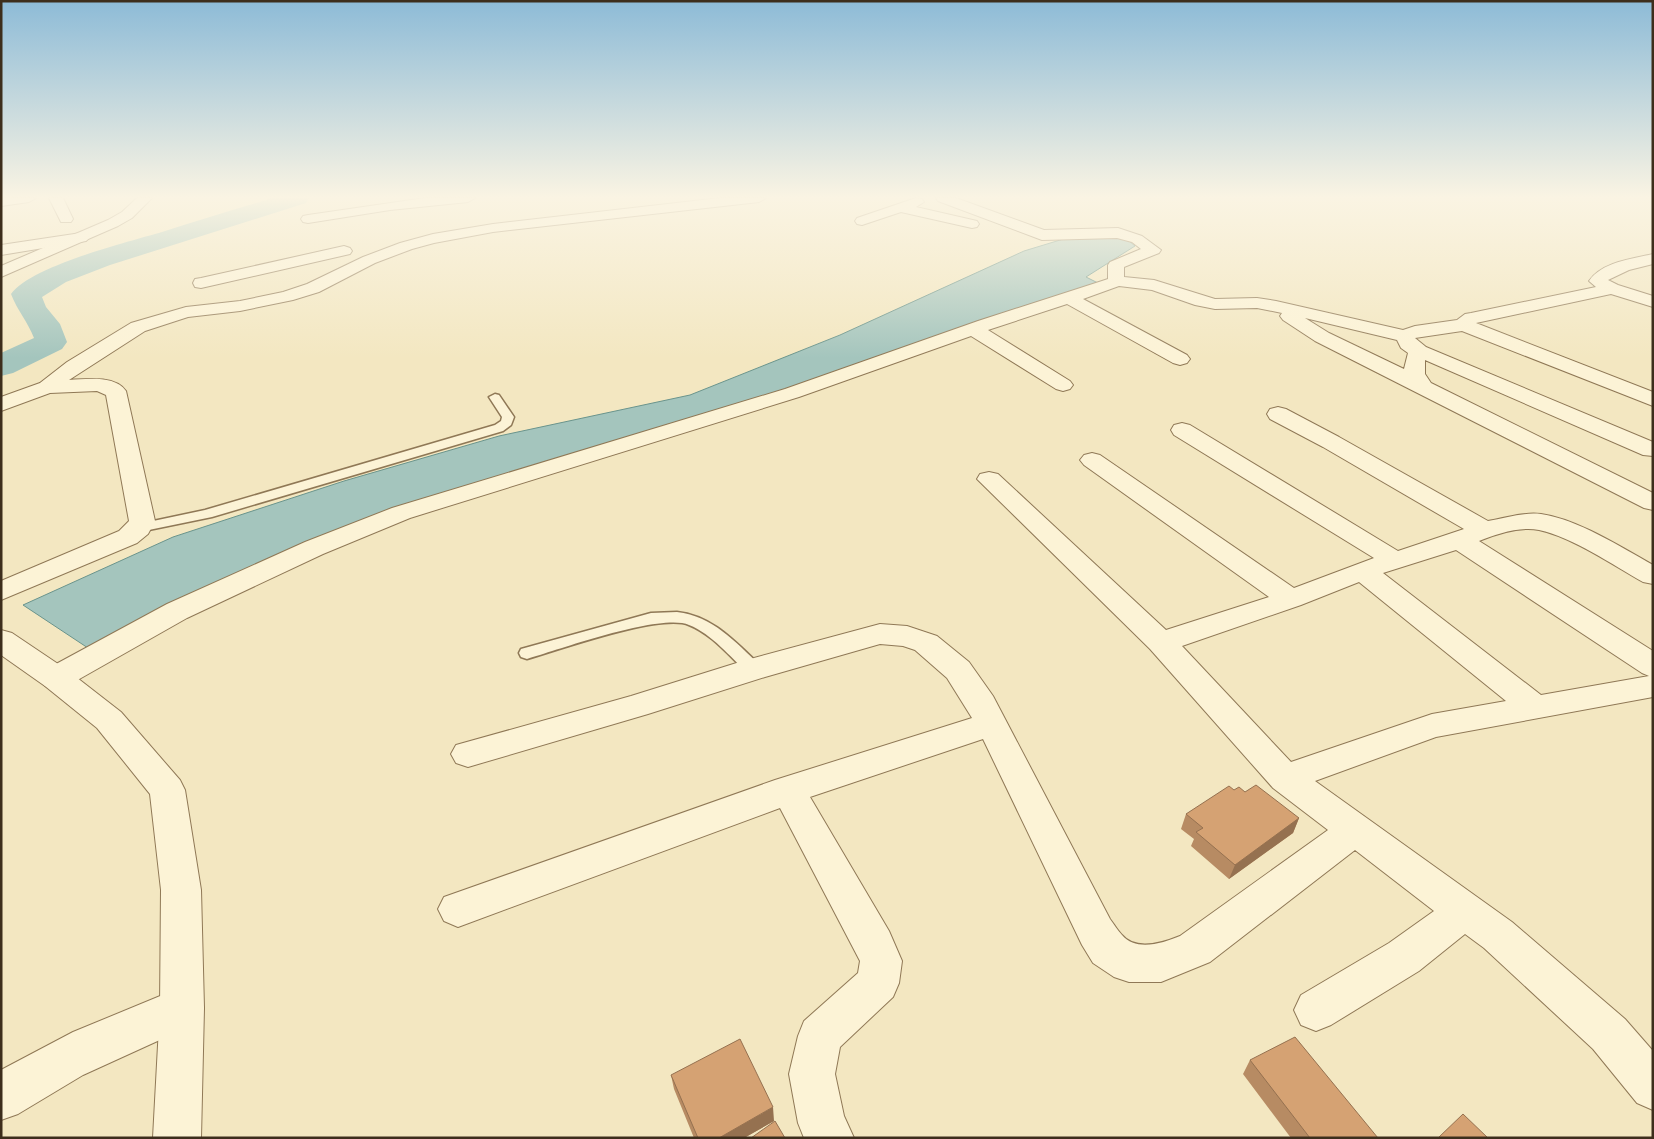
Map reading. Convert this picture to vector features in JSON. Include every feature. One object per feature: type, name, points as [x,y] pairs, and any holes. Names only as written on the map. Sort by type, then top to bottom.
[{"type":"street","points":[[1,272],[50,251]]},
{"type":"street","points":[[201,283],[343,251]]},
{"type":"street","points":[[344,251],[370,260]]},
{"type":"street","points":[[1,405],[47,387],[74,366],[138,327],[186,312],[240,306],[287,296],[313,288],[370,260],[393,251]]},
{"type":"street","points":[[1116,281],[1116,265],[1151,251]]},
{"type":"street","points":[[1653,259],[1622,267],[1597,281],[1612,289],[1653,302]]},
{"type":"street","points":[[49,674],[177,611],[314,548],[401,513],[792,393],[1116,281],[1154,285],[1215,304],[1257,303],[1276,306],[1412,343],[1651,450]]},
{"type":"street","points":[[1464,326],[1465,322],[1471,318],[1612,289]]},
{"type":"street","points":[[1635,296],[1653,291]]},
{"type":"street","points":[[1069,298],[1180,359]]},
{"type":"street","points":[[1276,306],[1295,321],[1322,337],[1653,503]]},
{"type":"street","points":[[1424,387],[1414,373],[1412,343],[1416,332],[1464,326],[1653,400]]},
{"type":"street","points":[[974,330],[1062,385]]},
{"type":"street","points":[[1,591],[106,548],[128,537],[139,528],[142,521],[116,391],[99,385],[47,387]]},
{"type":"street","points":[[1278,414],[1332,442],[1471,535],[1653,666]]},
{"type":"street","points":[[1182,430],[1395,560]]},
{"type":"street","points":[[1092,460],[1291,598]]},
{"type":"street","points":[[989,479],[1161,642],[1286,778],[1466,910],[1498,936],[1609,1034],[1653,1087]]},
{"type":"street","points":[[1161,642],[1395,560],[1471,535],[1522,522],[1541,522],[1574,533],[1653,576]]},
{"type":"street","points":[[1362,571],[1535,707]]},
{"type":"street","points":[[468,754],[636,706],[754,669],[880,634],[907,636],[926,643],[958,670],[982,704],[1096,932],[1108,950],[1129,963],[1161,963],[1195,949],[1355,830]]},
{"type":"street","points":[[1,640],[49,674],[108,720],[167,790],[181,890],[182,1008],[178,1138]]},
{"type":"street","points":[[1286,778],[1432,726],[1653,686]]},
{"type":"street","points":[[458,909],[788,790],[992,724]]},
{"type":"street","points":[[788,790],[874,944],[881,961],[878,984],[820,1036],[812,1074],[822,1124],[830,1138]]},
{"type":"street","points":[[1316,1010],[1404,957],[1466,910]]},
{"type":"street","points":[[1,1097],[29,1078],[74,1053],[182,1008]]},
{"type":"lane","points":[[139,528],[208,514],[405,455],[480,435],[499,428],[507,422],[508,416],[495,398]]},
{"type":"lane","points":[[527,653],[651,618],[672,616],[695,620],[754,669]]},
{"type":"water","points":[[1024,251],[1127,251],[1086,277],[1098,283],[942,339],[687,421],[392,509],[88,648],[23,605],[173,537],[344,481],[499,436],[690,395],[840,335]]},
{"type":"building","points":[[1256,785],[1299,818],[1235,865],[1196,832],[1203,828],[1186,814],[1229,786],[1234,790],[1239,787],[1245,792]]},
{"type":"building","points":[[1295,1037],[1378,1138],[1310,1138],[1250,1060]]},
{"type":"building","points":[[740,1039],[773,1107],[719,1138],[698,1138],[671,1075]]},
{"type":"building","points":[[1463,1114],[1488,1138],[1438,1138]]},
{"type":"building","points":[[775,1121],[785,1138],[751,1138]]},
{"type":"waterway","points":[[1,366],[51,342],[44,324],[32,309],[26,294],[56,276],[125,251]]}]
